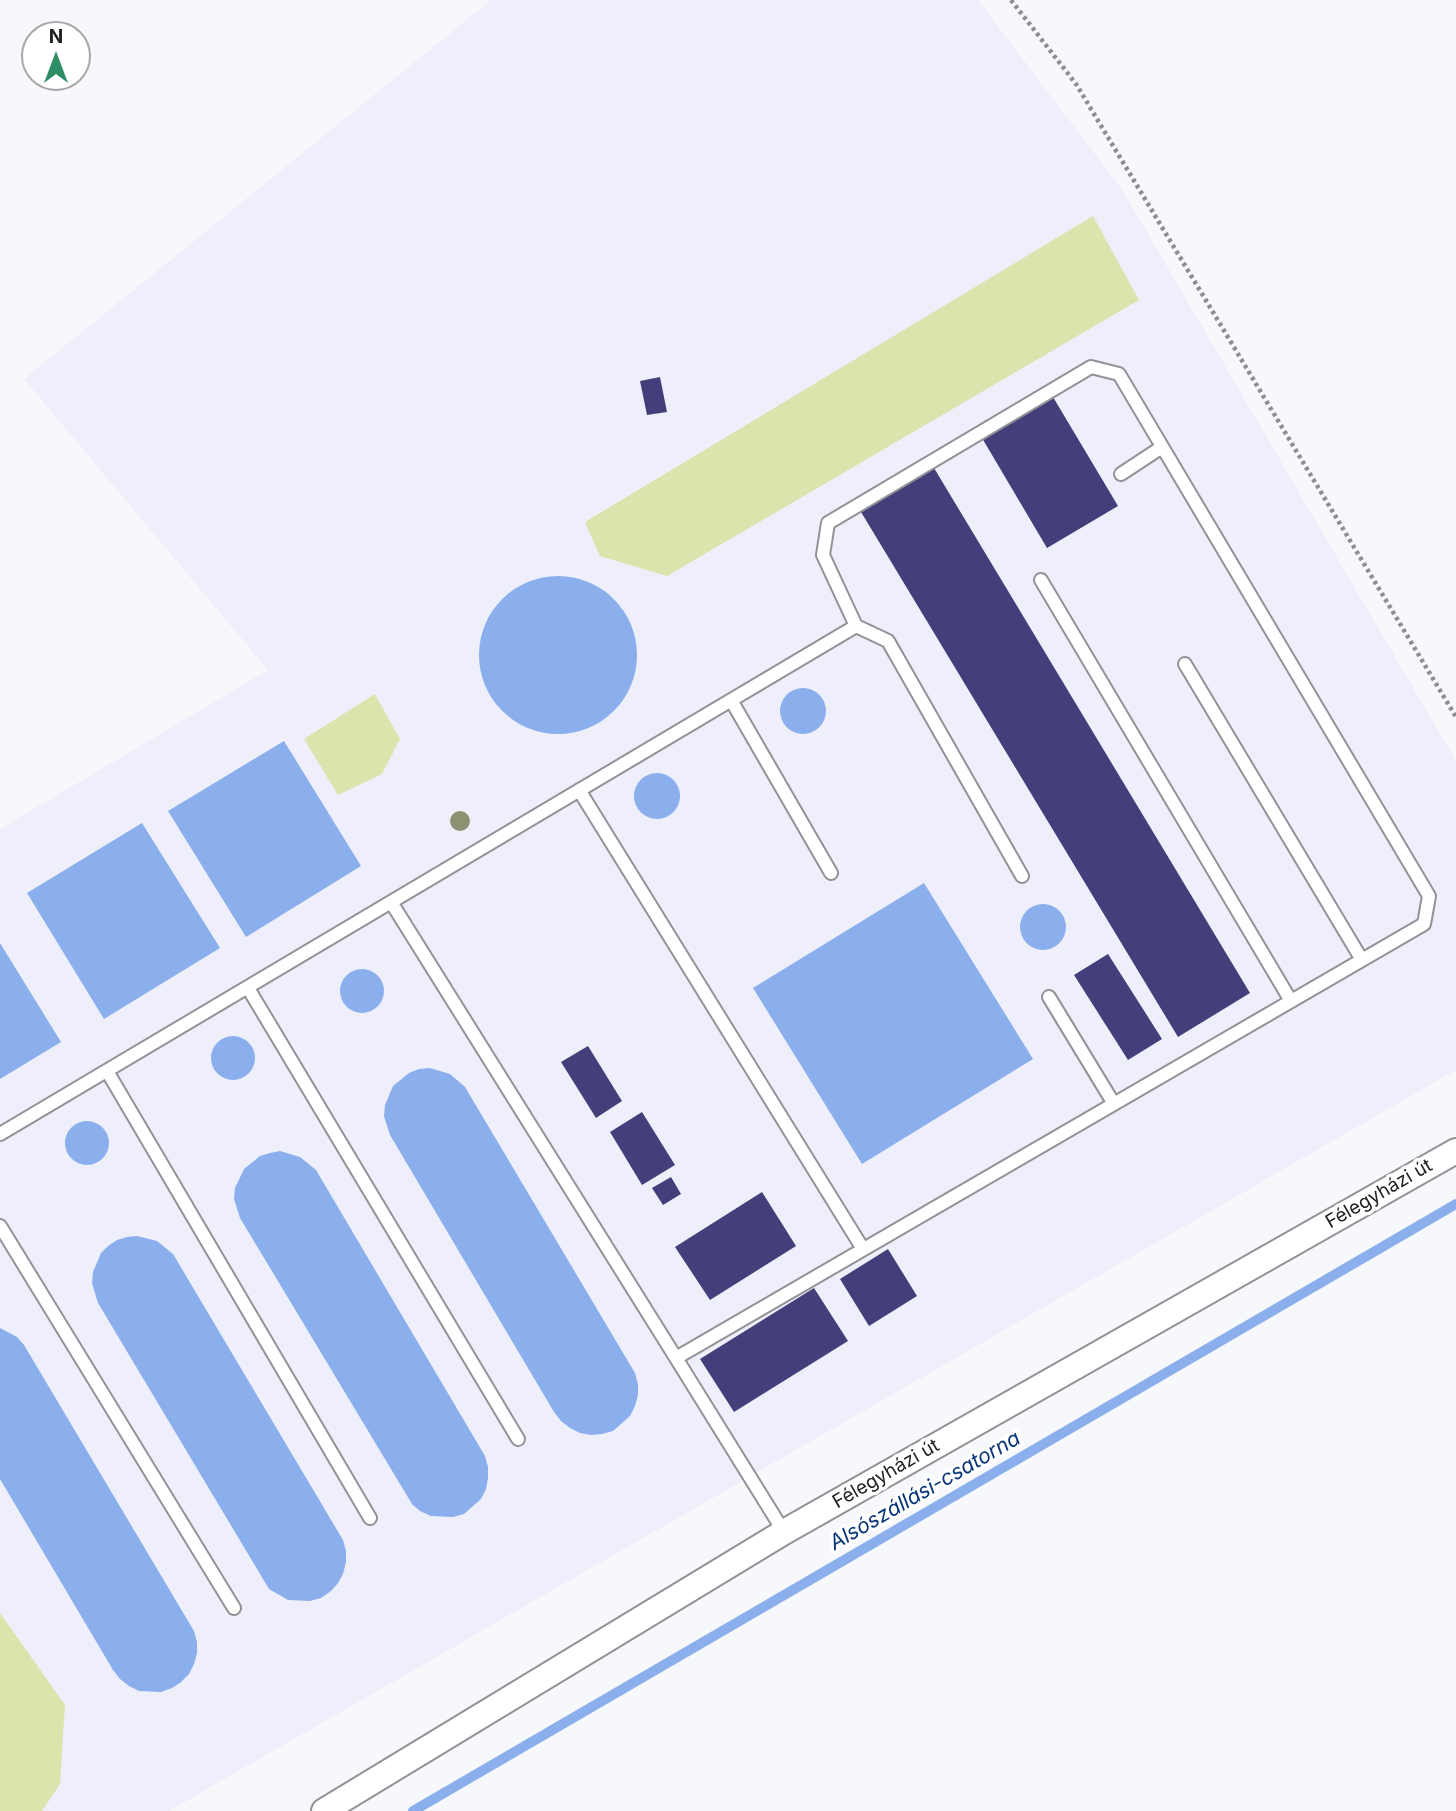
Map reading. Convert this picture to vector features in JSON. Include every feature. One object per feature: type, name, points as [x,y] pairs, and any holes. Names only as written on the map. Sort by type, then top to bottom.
[{"type":"street","name":"Félegyházi út","points":[[324,1811],[784,1532],[1456,1151]]},
{"type":"lane","points":[[676,1358],[1424,924],[1429,896],[1119,374],[1091,367],[828,523],[823,555],[856,626],[888,641],[1023,876]]},
{"type":"lane","points":[[1121,474],[1162,447]]},
{"type":"lane","points":[[1041,580],[1291,1001]]},
{"type":"lane","points":[[0,1135],[856,626]]},
{"type":"lane","points":[[1185,664],[1362,960]]},
{"type":"lane","points":[[731,700],[831,873]]},
{"type":"lane","points":[[579,790],[863,1250]]},
{"type":"lane","points":[[391,902],[784,1532]]},
{"type":"lane","points":[[248,988],[518,1438]]},
{"type":"lane","points":[[1049,997],[1114,1104]]},
{"type":"lane","points":[[107,1071],[370,1518]]},
{"type":"lane","points":[[0,1226],[234,1608]]},
{"type":"path","points":[[1011,0],[1076,84],[1456,717]]},
{"type":"shaded area","points":[[491,0],[978,0],[1123,191],[1456,761],[1456,1070],[169,1811],[15,1811],[0,1785],[0,829],[268,670],[24,379]]},
{"type":"green space","points":[[1093,216],[1139,300],[667,576],[600,556],[585,522]]},
{"type":"green space","points":[[375,694],[400,739],[382,774],[338,795],[304,739]]},
{"type":"green space","points":[[0,1613],[65,1705],[60,1784],[42,1811],[0,1811]]},
{"type":"water","points":[[558,576],[588,582],[614,599],[631,625],[637,655],[631,685],[614,711],[588,728],[558,734],[528,728],[502,711],[485,685],[479,655],[485,625],[502,599],[528,582]]},
{"type":"water","points":[[803,688],[819,695],[826,711],[819,727],[803,734],[787,727],[780,711],[787,695]]},
{"type":"water","points":[[284,741],[361,866],[246,937],[168,811]]},
{"type":"water","points":[[657,773],[673,780],[680,796],[673,812],[657,819],[641,812],[634,796],[641,780]]},
{"type":"water","points":[[142,823],[220,948],[104,1019],[27,893]]},
{"type":"water","points":[[924,883],[1033,1059],[862,1164],[753,988]]},
{"type":"water","points":[[1043,904],[1059,911],[1066,927],[1059,943],[1043,950],[1027,943],[1020,927],[1027,911]]},
{"type":"water","points":[[0,943],[61,1042],[0,1079]]},
{"type":"water","points":[[362,969],[371,970],[378,975],[383,982],[383,1000],[378,1007],[371,1012],[362,1013],[353,1012],[346,1007],[341,1000],[340,991],[341,982],[346,975],[353,970]]},
{"type":"water","points":[[233,1036],[242,1037],[249,1042],[254,1049],[254,1067],[249,1074],[242,1079],[233,1080],[224,1079],[217,1074],[212,1067],[211,1058],[212,1049],[217,1042],[224,1037]]},
{"type":"water","points":[[430,1068],[450,1074],[465,1087],[635,1373],[638,1395],[635,1406],[630,1416],[613,1431],[591,1435],[580,1433],[561,1421],[554,1412],[390,1135],[384,1116],[385,1105],[393,1086],[409,1073]]},
{"type":"water","points":[[87,1121],[96,1122],[103,1127],[108,1134],[108,1152],[103,1159],[96,1164],[87,1165],[78,1164],[71,1159],[66,1152],[65,1143],[66,1134],[71,1127],[78,1122]]},
{"type":"water","points":[[280,1151],[300,1157],[316,1170],[485,1456],[488,1467],[486,1489],[481,1499],[464,1514],[453,1517],[431,1516],[412,1504],[240,1218],[234,1199],[235,1188],[244,1169],[260,1156]]},
{"type":"water","points":[[137,1236],[157,1241],[173,1254],[343,1540],[346,1562],[343,1574],[331,1591],[321,1598],[310,1601],[288,1600],[269,1589],[98,1303],[92,1283],[93,1272],[101,1253],[117,1240]]},
{"type":"water","points":[[0,1328],[17,1337],[24,1345],[194,1631],[197,1653],[194,1664],[189,1674],[172,1688],[161,1692],[139,1691],[120,1679],[0,1479]]},
{"type":"building","points":[[660,377],[667,412],[647,415],[640,381]]},
{"type":"building","points":[[1053,397],[1118,506],[1047,548],[982,438]]},
{"type":"building","points":[[934,468],[1250,993],[1178,1037],[861,512]]},
{"type":"building","points":[[1108,954],[1162,1039],[1128,1060],[1074,975]]},
{"type":"building","points":[[588,1046],[622,1101],[596,1118],[561,1062]]},
{"type":"building","points":[[642,1112],[675,1165],[642,1185],[610,1132]]},
{"type":"building","points":[[671,1177],[681,1194],[663,1205],[652,1188]]},
{"type":"building","points":[[762,1192],[796,1246],[710,1300],[675,1247]]},
{"type":"building","points":[[888,1249],[917,1296],[869,1326],[840,1279]]},
{"type":"building","points":[[814,1288],[848,1341],[734,1412],[700,1359]]},
{"type":"waterway","name":"Alsószállási-csatorna","points":[[413,1811],[1456,1204]]}]
